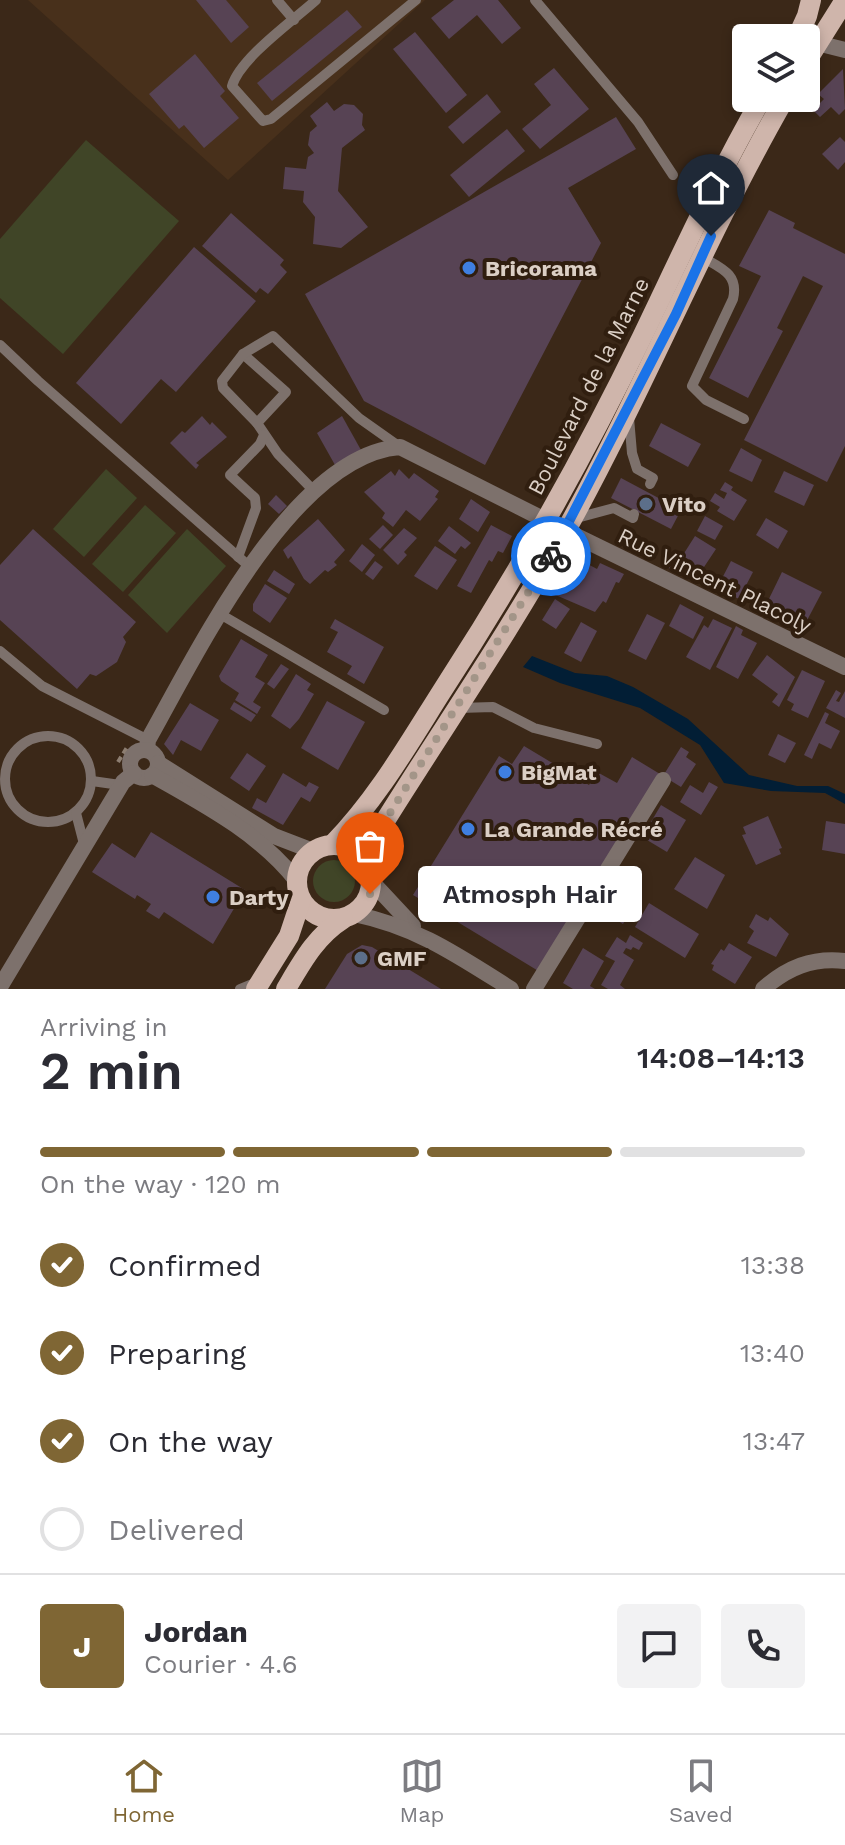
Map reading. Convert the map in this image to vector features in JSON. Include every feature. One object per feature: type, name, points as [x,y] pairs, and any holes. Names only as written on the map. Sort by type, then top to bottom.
[{"type":"main road","points":[[803,24],[811,0]]},
{"type":"main road","points":[[820,38],[845,0]]},
{"type":"main road","name":"Boulevard de la Marne","points":[[333,844],[364,809],[406,746],[487,622],[547,521],[642,338],[702,207],[754,112]]},
{"type":"main road","name":"Boulevard de la Marne","points":[[370,875],[373,847],[385,821],[569,526],[721,216],[777,112]]},
{"type":"main road","points":[[259,984],[289,936],[299,890],[299,868],[313,851],[333,844],[355,851],[370,875],[370,894],[348,916],[327,929],[286,989]]},
{"type":"main road","points":[[299,890],[318,916],[348,916]]},
{"type":"street","points":[[820,44],[845,50]]},
{"type":"street","points":[[313,851],[274,836],[151,757],[138,752],[131,758],[131,767],[134,773],[143,777],[151,757],[244,562],[315,492],[349,465],[381,449],[400,447],[547,521]]},
{"type":"street","name":"Rue Vincent Placoly","points":[[569,526],[845,667]]},
{"type":"street","points":[[151,757],[266,848],[299,890]]},
{"type":"street","points":[[0,987],[120,785],[134,773]]},
{"type":"street","points":[[534,989],[663,780]]},
{"type":"street","points":[[370,875],[419,933]]},
{"type":"street","points":[[348,916],[388,921],[419,933],[511,989]]},
{"type":"street","points":[[763,989],[795,966],[816,961],[845,961]]},
{"type":"lane","points":[[277,0],[294,20]]},
{"type":"lane","points":[[316,0],[235,75],[232,86],[263,121],[271,119],[416,0]]},
{"type":"lane","points":[[535,0],[638,122],[673,175]]},
{"type":"lane","points":[[702,257],[732,276],[736,287],[692,386],[706,400],[744,419]]},
{"type":"lane","points":[[315,492],[278,454],[257,423],[223,388],[222,381],[243,354],[273,336],[359,418],[400,447]]},
{"type":"lane","points":[[0,345],[244,562],[256,508],[255,498],[230,475],[260,444],[264,435]]},
{"type":"lane","points":[[243,354],[286,392],[257,423]]},
{"type":"lane","points":[[628,409],[632,453],[637,469],[653,478],[650,484]]},
{"type":"lane","points":[[569,526],[614,508],[633,518],[634,514]]},
{"type":"lane","points":[[220,614],[384,710]]},
{"type":"lane","points":[[0,651],[42,686],[151,757]]},
{"type":"lane","points":[[457,708],[493,707],[534,728],[597,744]]},
{"type":"lane","points":[[49,735],[75,744],[84,754],[92,781],[84,804],[76,813],[50,823],[36,821],[14,806],[7,794],[6,766],[22,744],[35,737],[49,735]]},
{"type":"lane","points":[[92,781],[120,785]]},
{"type":"lane","points":[[76,813],[84,844]]},
{"type":"lane","points":[[240,989],[259,984]]},
{"type":"shaded area","points":[[28,0],[425,0],[228,180]]},
{"type":"green space","points":[[86,140],[179,221],[63,354],[0,298],[0,239]]},
{"type":"green space","points":[[106,469],[137,498],[84,557],[53,529]]},
{"type":"green space","points":[[145,505],[176,533],[123,592],[92,564]]},
{"type":"green space","points":[[187,529],[226,566],[167,633],[128,595]]},
{"type":"green space","points":[[334,860],[349,866],[355,881],[349,896],[334,902],[319,896],[313,881],[319,866]]},
{"type":"water","points":[[532,656],[575,673],[607,676],[633,687],[688,719],[749,775],[797,786],[828,786],[845,794],[845,804],[825,793],[771,791],[724,783],[700,745],[640,708],[560,683],[523,667]]},
{"type":"building","points":[[196,0],[226,0],[249,27],[231,43]]},
{"type":"building","points":[[454,0],[498,0],[521,28],[502,44],[477,15],[449,39],[431,18]]},
{"type":"building","points":[[347,10],[362,27],[272,101],[257,83]]},
{"type":"building","points":[[415,32],[467,95],[446,113],[393,49]]},
{"type":"building","points":[[195,54],[225,91],[220,96],[239,118],[204,148],[184,125],[179,129],[149,94]]},
{"type":"building","points":[[554,68],[589,109],[540,149],[522,129],[551,105],[534,84]]},
{"type":"building","points":[[843,69],[845,109],[839,115],[831,107],[820,117],[815,112],[820,112],[820,103],[824,99],[820,92]]},
{"type":"building","points":[[487,94],[501,112],[463,144],[448,127]]},
{"type":"building","points":[[327,102],[334,111],[344,104],[354,105],[363,114],[365,130],[342,148],[338,191],[368,227],[341,248],[313,244],[315,217],[303,202],[304,191],[283,189],[285,167],[306,169],[308,157],[314,153],[308,145],[310,132],[317,126],[310,116]]},
{"type":"building","name":"Bricorama","points":[[616,117],[636,149],[568,188],[601,243],[485,465],[364,401],[305,294]]},
{"type":"building","points":[[507,129],[525,151],[469,197],[450,175]]},
{"type":"building","points":[[840,137],[845,142],[845,162],[838,170],[822,154]]},
{"type":"building","points":[[769,210],[795,223],[793,228],[845,254],[845,446],[827,482],[744,440],[823,286],[803,276],[777,328],[783,331],[748,398],[709,378],[761,276],[739,266]]},
{"type":"building","points":[[231,213],[284,260],[280,265],[287,272],[268,294],[260,288],[256,293],[202,246]]},
{"type":"building","points":[[194,247],[256,301],[176,392],[161,379],[121,424],[76,383]]},
{"type":"building","points":[[202,416],[227,437],[196,463],[199,465],[196,469],[170,443]]},
{"type":"building","points":[[342,416],[361,450],[335,465],[317,433]]},
{"type":"building","points":[[661,423],[701,444],[688,467],[649,446]]},
{"type":"building","points":[[741,448],[762,460],[752,482],[729,471]]},
{"type":"building","points":[[399,469],[409,479],[414,473],[439,491],[435,497],[438,499],[420,521],[406,510],[393,527],[382,518],[385,513],[364,492],[391,471],[395,476]]},
{"type":"building","points":[[784,471],[814,485],[804,506],[774,492]]},
{"type":"building","name":"Vito","points":[[621,478],[681,510],[671,529],[611,498]]},
{"type":"building","points":[[725,482],[747,500],[734,521],[717,511],[720,507],[710,501],[715,493],[724,499],[727,493],[720,490]]},
{"type":"building","points":[[276,495],[287,506],[279,514],[268,504]]},
{"type":"building","points":[[471,499],[490,512],[478,532],[459,519]]},
{"type":"building","points":[[705,516],[723,526],[715,540],[697,531]]},
{"type":"building","points":[[766,518],[788,531],[778,549],[756,535]]},
{"type":"building","points":[[318,519],[345,550],[334,562],[337,565],[328,572],[325,570],[310,584],[291,556],[288,559],[283,550]]},
{"type":"building","points":[[383,525],[393,535],[380,549],[369,539]]},
{"type":"building","points":[[491,525],[512,536],[503,553],[498,551],[492,562],[489,560],[471,593],[457,586]]},
{"type":"building","points":[[449,526],[471,543],[465,549],[461,546],[455,554],[438,541]]},
{"type":"building","points":[[404,528],[417,538],[404,552],[407,555],[398,565],[383,550]]},
{"type":"building","points":[[33,529],[136,622],[123,637],[126,642],[117,662],[96,676],[90,674],[77,689],[0,620],[0,565]]},
{"type":"building","points":[[695,536],[716,549],[700,573],[693,575],[678,564],[673,571],[666,566],[674,553],[681,558]]},
{"type":"building","points":[[362,544],[375,555],[362,572],[349,561]]},
{"type":"building","points":[[435,546],[457,560],[437,590],[414,576]]},
{"type":"building","points":[[375,561],[383,567],[373,580],[365,574]]},
{"type":"building","points":[[582,561],[597,569],[600,563],[624,574],[619,583],[616,582],[606,603],[603,601],[595,612],[551,593],[566,563],[578,570]]},
{"type":"building","points":[[731,561],[753,572],[739,599],[717,588]]},
{"type":"building","points":[[274,570],[295,584],[289,594],[267,581]]},
{"type":"building","points":[[782,572],[822,592],[804,626],[765,607]]},
{"type":"building","points":[[265,584],[287,598],[270,623],[253,611],[253,604]]},
{"type":"building","points":[[555,599],[570,609],[556,629],[542,620]]},
{"type":"building","points":[[680,604],[704,617],[693,639],[669,626]]},
{"type":"building","points":[[647,614],[665,623],[646,660],[628,651]]},
{"type":"building","points":[[335,619],[384,647],[364,684],[347,674],[352,666],[327,652],[338,632],[330,628]]},
{"type":"building","points":[[713,619],[732,628],[710,670],[686,657],[704,625],[708,628]]},
{"type":"building","points":[[581,622],[597,631],[581,662],[564,653]]},
{"type":"building","points":[[736,626],[743,630],[741,635],[757,643],[738,679],[716,667]]},
{"type":"building","points":[[241,639],[268,655],[255,677],[265,683],[253,702],[261,707],[257,714],[235,700],[239,693],[221,681],[219,676]]},
{"type":"building","points":[[767,655],[795,677],[779,707],[772,702],[778,694],[752,675]]},
{"type":"building","points":[[281,664],[289,669],[274,689],[267,684]]},
{"type":"building","points":[[802,670],[825,681],[808,718],[791,710],[794,704],[787,700]]},
{"type":"building","points":[[296,674],[311,684],[307,690],[314,694],[290,729],[271,716]]},
{"type":"building","points":[[836,690],[841,693],[836,701],[839,702],[845,691],[845,718],[826,708]]},
{"type":"building","points":[[327,701],[365,722],[338,770],[301,748]]},
{"type":"building","points":[[234,702],[256,715],[251,722],[230,709]]},
{"type":"building","points":[[190,703],[219,720],[201,751],[181,740],[173,755],[164,744]]},
{"type":"building","points":[[825,712],[829,714],[825,723],[840,731],[831,749],[819,743],[812,759],[804,755]]},
{"type":"building","points":[[778,734],[796,743],[785,763],[768,755]]},
{"type":"building","points":[[524,746],[589,785],[597,772],[617,783],[632,757],[660,774],[540,972],[413,895],[499,756],[512,764]]},
{"type":"building","points":[[681,747],[689,752],[686,757],[696,764],[681,787],[663,776]]},
{"type":"building","points":[[247,753],[266,766],[249,791],[230,778]]},
{"type":"building","points":[[283,773],[306,787],[309,782],[319,787],[310,802],[301,797],[283,825],[252,808],[257,798],[266,803]]},
{"type":"building","points":[[709,782],[718,787],[701,815],[680,802],[690,785],[703,793]]},
{"type":"building","points":[[661,805],[686,820],[667,852],[642,837]]},
{"type":"building","points":[[768,816],[782,848],[779,849],[781,854],[756,865],[742,835],[746,834],[743,827]]},
{"type":"building","points":[[826,821],[845,824],[845,854],[822,850]]},
{"type":"building","points":[[151,832],[245,890],[213,944],[164,912],[159,919],[146,911],[151,904],[137,895],[135,899],[92,872],[112,843],[135,858]]},
{"type":"building","points":[[695,857],[725,875],[707,909],[674,889]]},
{"type":"building","points":[[616,883],[639,897],[623,924],[600,910]]},
{"type":"building","points":[[649,903],[699,934],[685,958],[635,927]]},
{"type":"building","points":[[756,914],[768,921],[770,917],[789,934],[776,957],[747,943],[754,931],[749,927]]},
{"type":"building","points":[[630,935],[643,943],[639,950],[626,948],[623,953],[634,960],[620,985],[625,989],[608,989],[601,985],[615,961],[605,956],[617,937],[626,943]]},
{"type":"building","points":[[729,943],[752,957],[735,984],[712,970],[714,965],[711,964]]},
{"type":"building","points":[[362,945],[372,947],[441,989],[325,989],[347,954]]},
{"type":"building","points":[[583,948],[604,961],[590,986],[595,989],[573,989],[563,983]]},
{"type":"way so far","points":[[370,894],[372,882],[369,868],[373,847],[385,821],[551,556]]},
{"type":"place","name":"Bricorama","points":[[469,268]]},
{"type":"place","name":"Vito","points":[[646,504]]},
{"type":"place","name":"BigMat","points":[[505,772]]},
{"type":"place","name":"La Grande Récré","points":[[468,829]]},
{"type":"place","name":"Atmosph Hair","points":[[370,894]]},
{"type":"place","name":"Darty","points":[[213,897]]},
{"type":"place","name":"GMF","points":[[361,958]]},
{"type":"route","points":[[551,556],[676,314],[711,236]]}]
